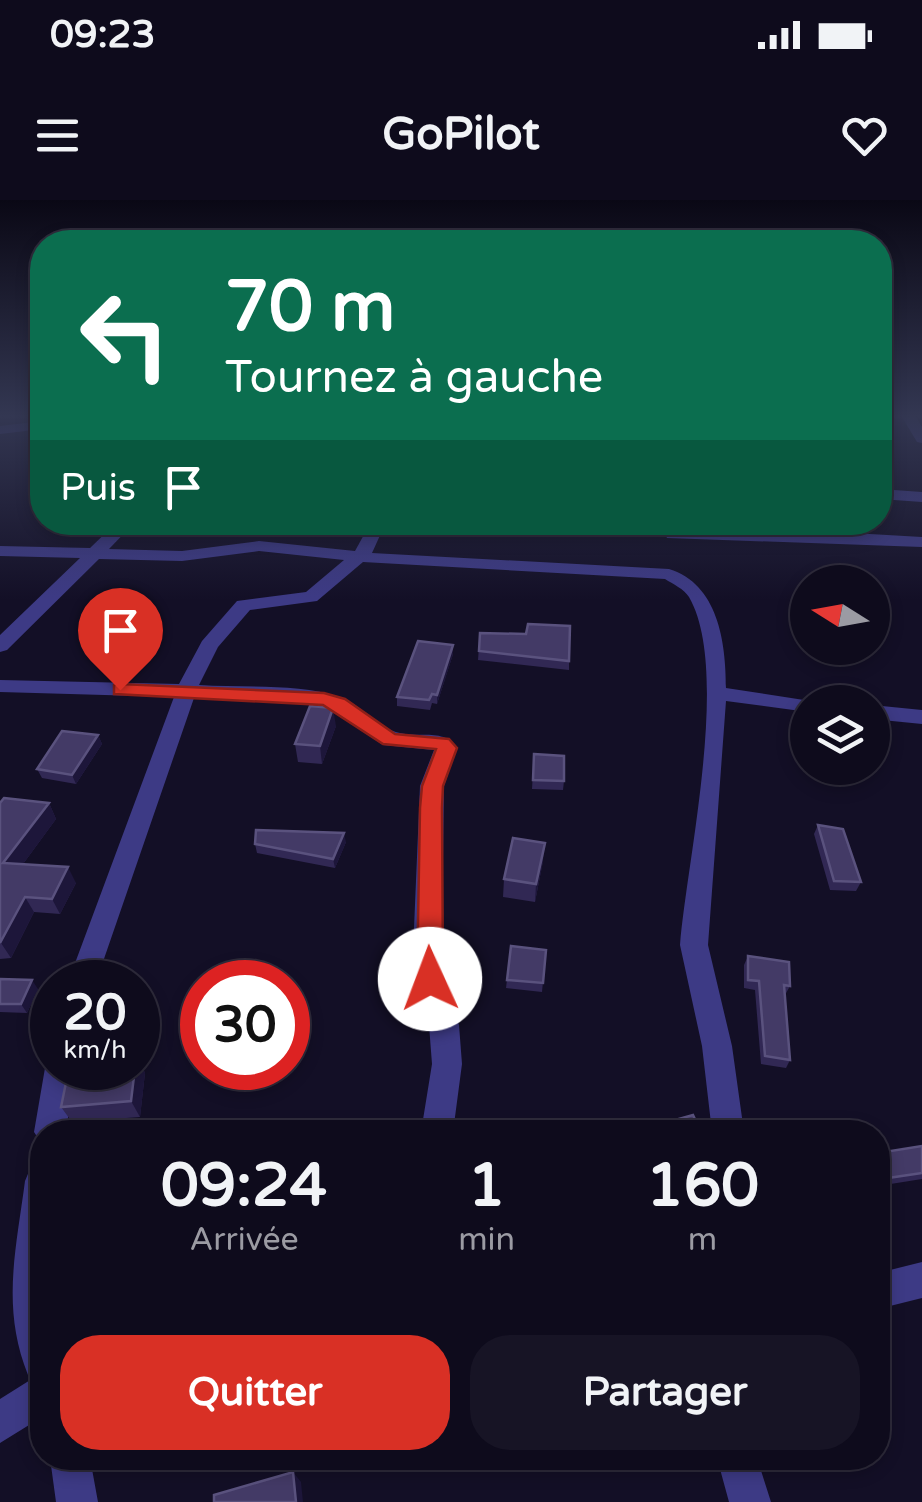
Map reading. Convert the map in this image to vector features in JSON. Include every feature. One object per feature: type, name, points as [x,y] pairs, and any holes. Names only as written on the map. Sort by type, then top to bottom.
[{"type":"street","points":[[892,495],[922,498]]},
{"type":"street","points":[[0,646],[114,535]]},
{"type":"street","points":[[90,960],[120,871],[162,773],[186,690],[209,645],[244,605],[302,601],[356,556],[371,535]]},
{"type":"street","points":[[673,535],[678,570],[674,574]]},
{"type":"street","points":[[800,535],[922,542]]},
{"type":"street","points":[[0,551],[182,556],[250,546],[674,574],[688,583],[710,619],[714,693],[714,747],[694,944],[701,992],[715,1034],[726,1120]]},
{"type":"street","points":[[0,686],[186,690],[324,699],[338,703],[390,740],[442,743],[446,748],[432,786],[428,928],[430,979],[444,1025],[447,1064],[440,1120]]},
{"type":"street","points":[[714,693],[790,703]]},
{"type":"street","points":[[890,714],[922,717]]},
{"type":"street","points":[[52,1120],[57,1090]]},
{"type":"street","points":[[890,1287],[922,1280]]},
{"type":"street","points":[[30,1283],[30,1309]]},
{"type":"street","points":[[0,1422],[30,1402]]},
{"type":"street","points":[[72,1470],[77,1502]]},
{"type":"street","points":[[741,1470],[750,1502]]},
{"type":"building","points":[[528,624],[570,626],[569,661],[479,651],[480,633],[526,634]]},
{"type":"building","points":[[418,641],[453,645],[437,695],[432,694],[429,700],[397,697]]},
{"type":"building","points":[[310,706],[333,708],[320,746],[295,744]]},
{"type":"building","points":[[62,731],[98,735],[72,775],[37,769]]},
{"type":"building","points":[[534,754],[564,756],[564,781],[533,780]]},
{"type":"building","points":[[4,798],[49,803],[3,863],[68,867],[52,899],[25,897],[0,943],[0,803]]},
{"type":"building","points":[[818,825],[843,829],[861,882],[834,881]]},
{"type":"building","points":[[256,830],[344,833],[333,859],[255,844]]},
{"type":"building","points":[[513,838],[545,843],[536,884],[504,879]]},
{"type":"building","points":[[511,946],[546,950],[543,983],[507,980]]},
{"type":"building","points":[[748,956],[789,962],[790,986],[784,985],[790,1060],[765,1056],[759,981],[748,980]]},
{"type":"building","points":[[0,979],[30,980],[21,1004],[0,1004]]},
{"type":"building","points":[[64,1090],[132,1090],[131,1101],[61,1107]]},
{"type":"building","points":[[922,1146],[922,1173],[890,1178],[890,1151]]},
{"type":"building","points":[[293,1472],[296,1502],[214,1502],[214,1495]]},
{"type":"route","points":[[120,690],[324,699],[338,703],[376,734],[390,740],[442,743],[446,748],[432,786],[430,979]]}]
